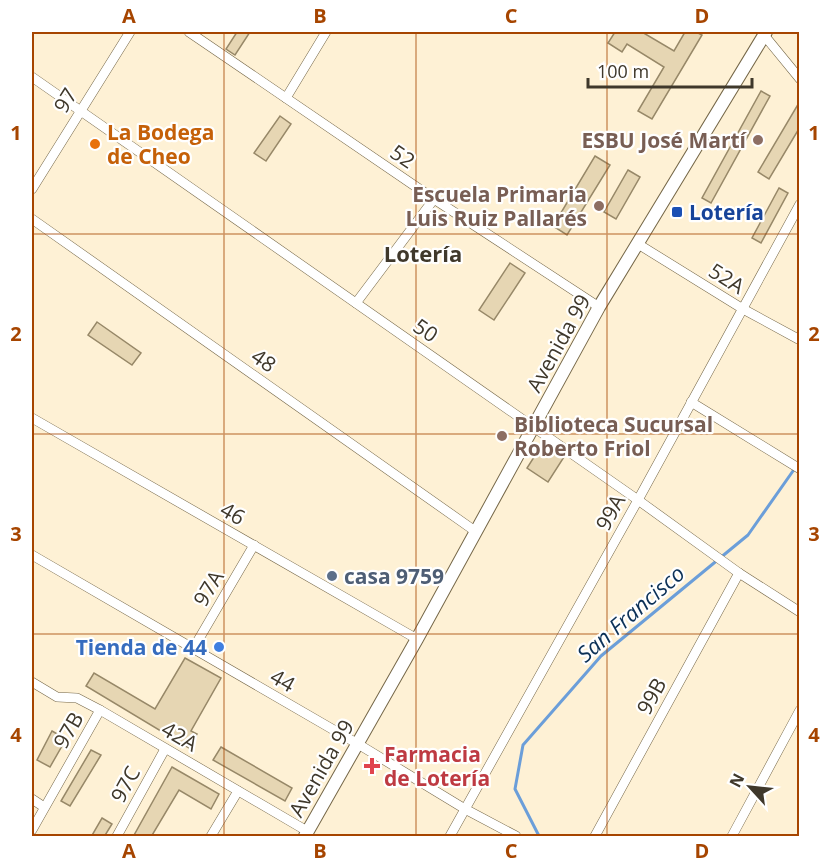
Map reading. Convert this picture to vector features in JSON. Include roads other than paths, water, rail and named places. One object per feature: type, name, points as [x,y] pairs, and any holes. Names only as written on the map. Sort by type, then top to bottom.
[{"type":"street","name":"97","points":[[32,189],[130,32]]},
{"type":"street","name":"52","points":[[189,32],[599,308]]},
{"type":"street","points":[[286,98],[326,32]]},
{"type":"street","points":[[765,33],[800,79]]},
{"type":"street","name":"Avenida 99","points":[[306,834],[417,639],[599,308],[765,33]]},
{"type":"street","name":"50","points":[[32,77],[739,573],[800,612]]},
{"type":"street","points":[[356,303],[435,199]]},
{"type":"street","name":"99A","points":[[450,837],[800,204]]},
{"type":"street","name":"48","points":[[32,219],[475,531]]},
{"type":"street","name":"52A","points":[[638,244],[743,309],[800,340]]},
{"type":"street","points":[[691,402],[800,469]]},
{"type":"street","name":"46","points":[[32,418],[417,639]]},
{"type":"street","name":"97A","points":[[193,648],[254,545]]},
{"type":"street","name":"44","points":[[32,555],[516,837]]},
{"type":"street","name":"99B","points":[[595,837],[739,573]]},
{"type":"street","name":"42A","points":[[32,682],[57,697],[77,698],[100,710],[306,834]]},
{"type":"street","name":"97B","points":[[32,830],[100,710]]},
{"type":"street","points":[[732,837],[800,710]]},
{"type":"street","name":"97C","points":[[117,837],[165,749]]},
{"type":"street","points":[[211,837],[238,791]]},
{"type":"street","points":[[32,799],[44,807]]},
{"type":"waterway","name":"San Francisco","points":[[539,836],[515,789],[523,745],[601,656],[748,535],[800,461]]},
{"type":"place","name":"ESBU José Martí","points":[[758,140]]},
{"type":"place","name":"La Bodega de Cheo","points":[[95,144]]},
{"type":"place","name":"Escuela Primaria Luis Ruiz Pallarés","points":[[599,206]]},
{"type":"place","name":"Lotería","points":[[677,212]]},
{"type":"place","name":"Biblioteca Sucursal Roberto Friol","points":[[502,436]]},
{"type":"place","name":"casa 9759","points":[[332,576]]},
{"type":"place","name":"Tienda de 44","points":[[219,647]]},
{"type":"place","name":"Farmacia de Lotería","points":[[372,766]]},
{"type":"district","name":"Lotería","points":[[423,253]]}]
